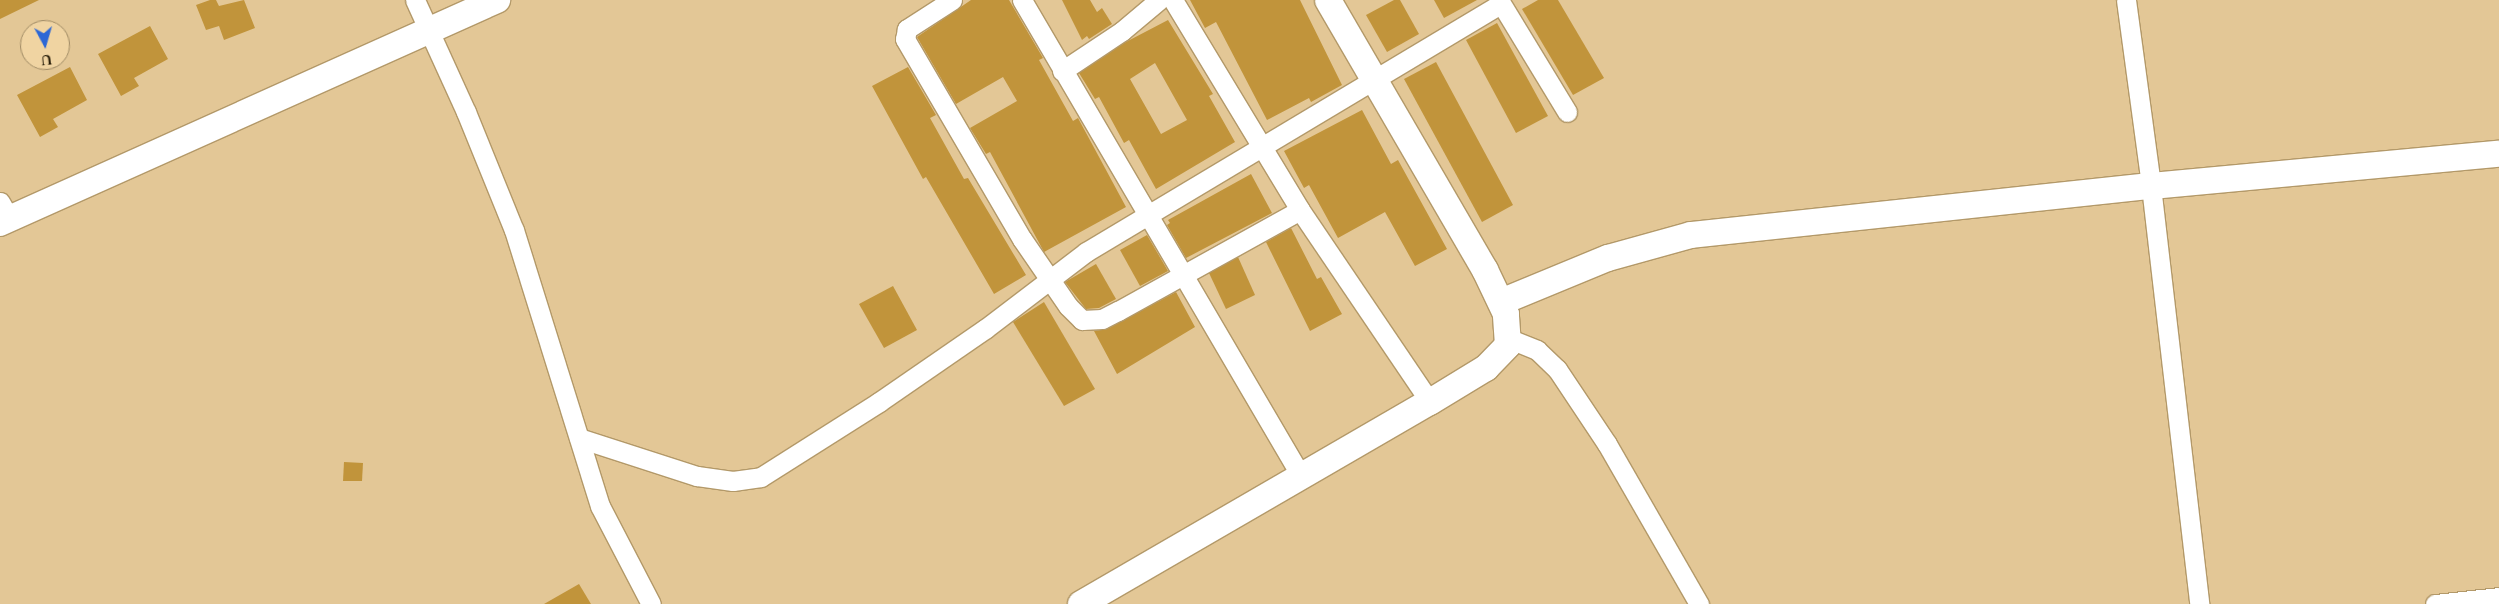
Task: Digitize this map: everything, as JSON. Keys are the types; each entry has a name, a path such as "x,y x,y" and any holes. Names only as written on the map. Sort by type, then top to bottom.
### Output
{"street":[{"path":"415,0 431,30 514,230 600,506 651,604"},
{"path":"3,214 431,30 466,5 497,0"},
{"path":"952,0 907,29 905,39 932,89 1049,279 1074,313 1088,322 1110,315 1300,210"},
{"path":"1022,0 1147,214 1185,274 1301,476"},
{"path":"1062,71 1122,32 1159,0"},
{"path":"1173,0 1260,148 1430,402"},
{"path":"1081,604 1430,402 1498,358 1510,339 1501,302 1328,0"},
{"path":"2126,0 2151,186 2199,604"},
{"path":"579,438 697,476 733,481 761,477 912,380 985,329 1049,279 1147,214 1375,80 1500,2 1567,112"},
{"path":"1501,302 1608,258 1691,235 2151,186 2499,154"},
{"path":"1510,339 1537,350 1557,369 1606,444 1699,604"},
{"path":"2435,604 2499,597"}],"building":[{"path":"0,0 39,0 0,19"},
{"path":"216,0 219,6 244,0 255,28 224,40 219,26 206,30 196,5"},
{"path":"971,0 1009,0 1043,58 1039,60 1073,121 1078,118 1126,207 1044,252 990,152 986,154 970,128 1017,101 1003,77 956,104 917,37"},
{"path":"1062,0 1090,0 1097,12 1102,8 1112,24 1089,39 1087,36 1082,40"},
{"path":"1190,0 1300,0 1342,85 1311,102 1309,98 1267,120 1216,22 1205,28"},
{"path":"1394,0 1400,0 1419,34 1387,52 1366,15"},
{"path":"1434,0 1477,0 1444,18"},
{"path":"1538,0 1558,0 1604,78 1573,95 1522,9"},
{"path":"1168,20 1213,94 1209,96 1235,142 1156,189 1129,140 1124,143 1099,97 1095,99 1079,73 1124,43","holes":["1155,63 1187,120 1161,134 1130,79"]},
{"path":"1497,23 1548,116 1516,133 1466,40"},
{"path":"150,26 168,59 134,78 139,86 121,96 98,54"},
{"path":"1436,62 1513,205 1482,222 1404,79"},
{"path":"70,67 87,100 53,119 58,127 40,137 17,95 64,70 70,70"},
{"path":"908,67 936,115 930,118 964,179 968,178 1026,275 994,294 926,177 923,179 872,86"},
{"path":"1362,110 1391,164 1398,160 1447,249 1415,266 1385,212 1338,238 1309,185 1304,188 1284,151"},
{"path":"1251,174 1272,213 1186,258 1167,225 1170,223 1168,220"},
{"path":"1291,228 1317,279 1321,277 1342,314 1310,331 1266,242"},
{"path":"1147,235 1168,271 1140,286 1120,250"},
{"path":"1238,257 1255,295 1226,309 1209,273"},
{"path":"1096,264 1116,299 1099,308 1086,309 1065,282"},
{"path":"893,286 917,330 884,348 859,304"},
{"path":"1176,292 1195,327 1117,374 1094,331 1107,329"},
{"path":"1044,302 1095,389 1064,406 1013,322"},
{"path":"344,462 363,463 362,481 343,481"},
{"path":"579,584 591,604 544,604"}]}
